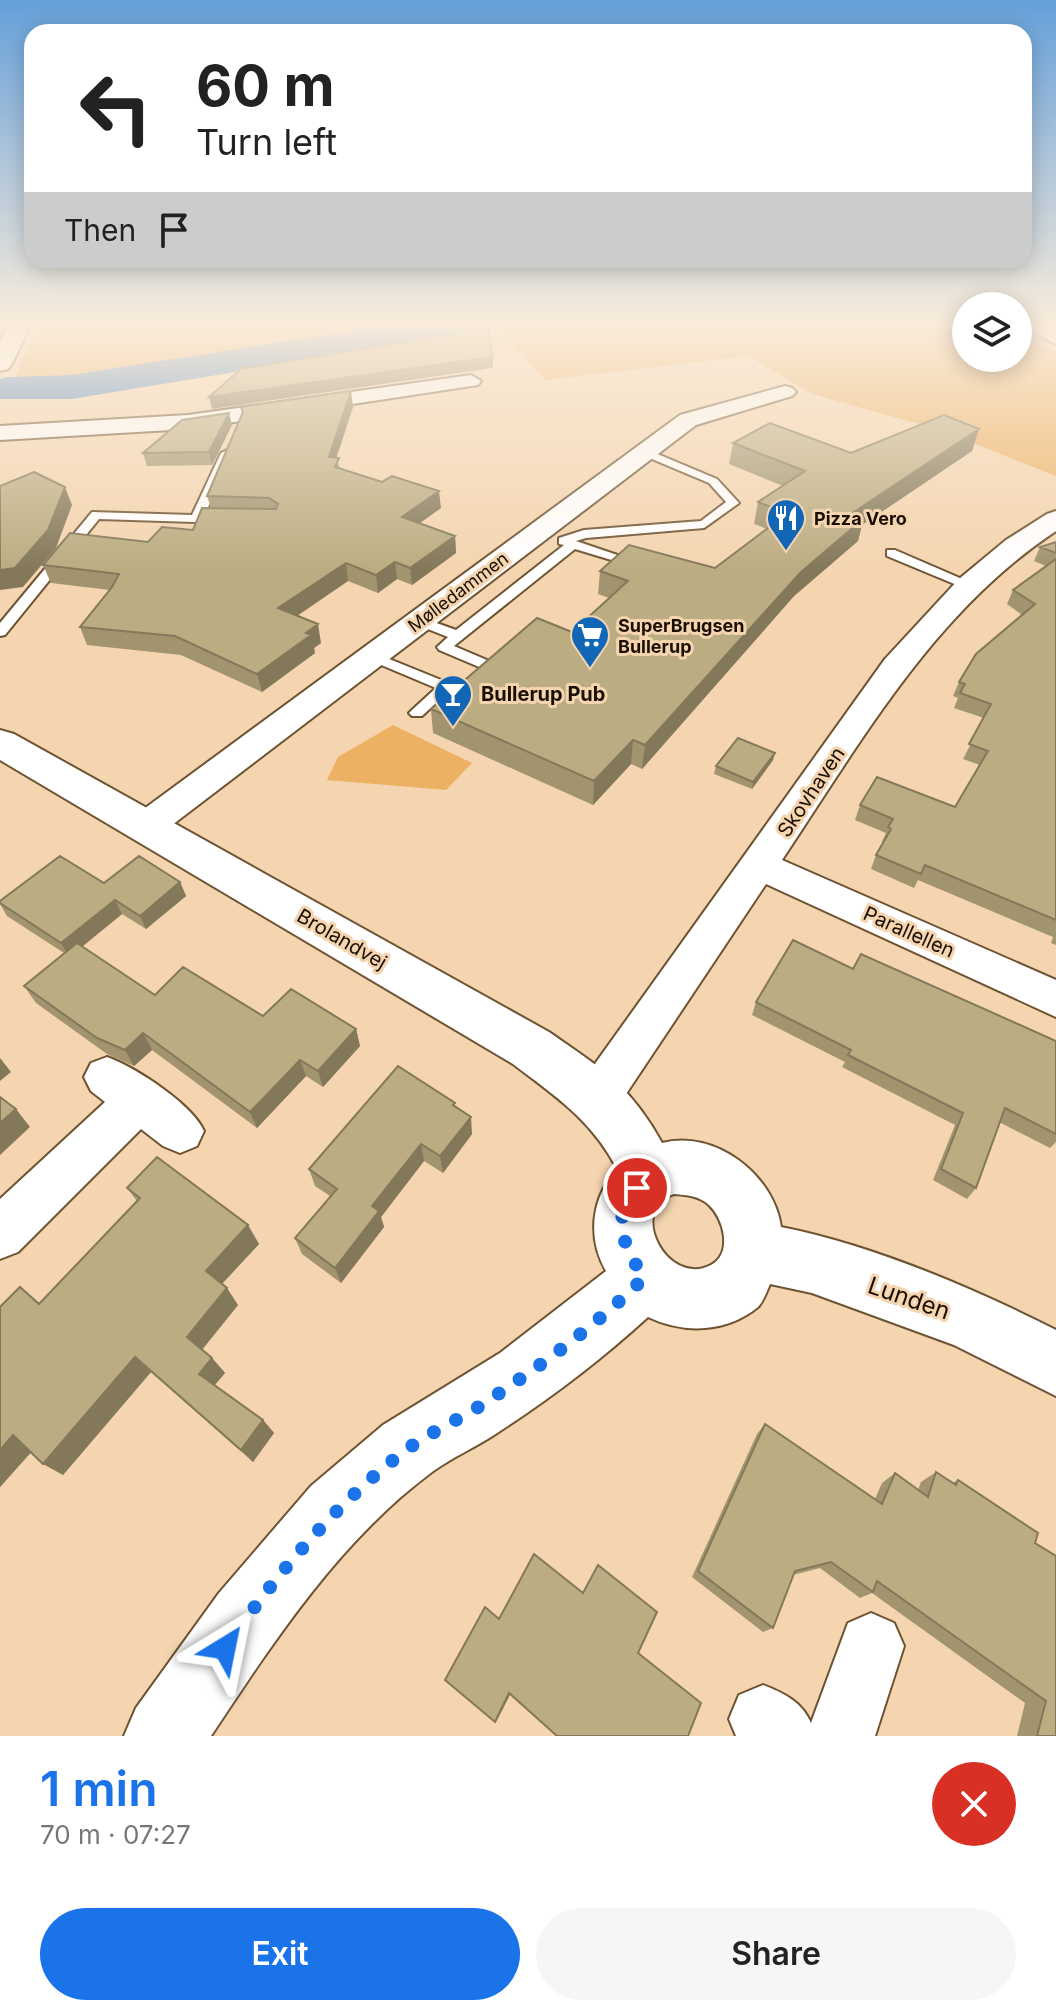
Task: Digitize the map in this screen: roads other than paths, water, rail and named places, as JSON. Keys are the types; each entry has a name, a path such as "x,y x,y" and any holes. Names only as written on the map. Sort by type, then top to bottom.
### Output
{"street":[{"path":"0,433 188,422 291,407"},
{"name":"Mølledammen","path":"146,826 420,621 558,539 644,452 688,420 733,407"},
{"path":"0,448 196,433 348,412"},
{"name":"Skovhaven","path":"598,1097 761,866 896,666 969,585 1015,546 1056,519"},
{"name":"Brolandvej","path":"0,743 531,1048 598,1097 626,1131 649,1174"},
{"name":"Parallellen","path":"761,866 1056,999"},
{"path":"0,1234 122,1089 180,1131"},
{"path":"674,1167 704,1171 730,1186 751,1217 755,1251 738,1284 708,1299 671,1296 644,1278 623,1243 625,1202 649,1174 674,1167"},
{"name":"Lunden","path":"755,1251 812,1263 969,1319 1056,1364"},
{"path":"164,1736 256,1604 328,1519 407,1450 481,1405 600,1321 644,1278"},
{"path":"841,1736 871,1646"}],"lane":[{"path":"196,519 233,440"},
{"path":"496,669 444,647 558,539 704,524 733,503 713,481 644,452"},
{"path":"0,632 96,515 242,521"},
{"path":"558,539 657,570"},
{"path":"891,553 969,585"},
{"path":"420,621 458,636"},
{"path":"372,656 446,687 417,713"}],"place":[{"name":"Pizza Vero","path":"786,552"},
{"name":"SuperBrugsen Bullerup","path":"590,669"},
{"name":"Bullerup Pub","path":"453,728"}]}
